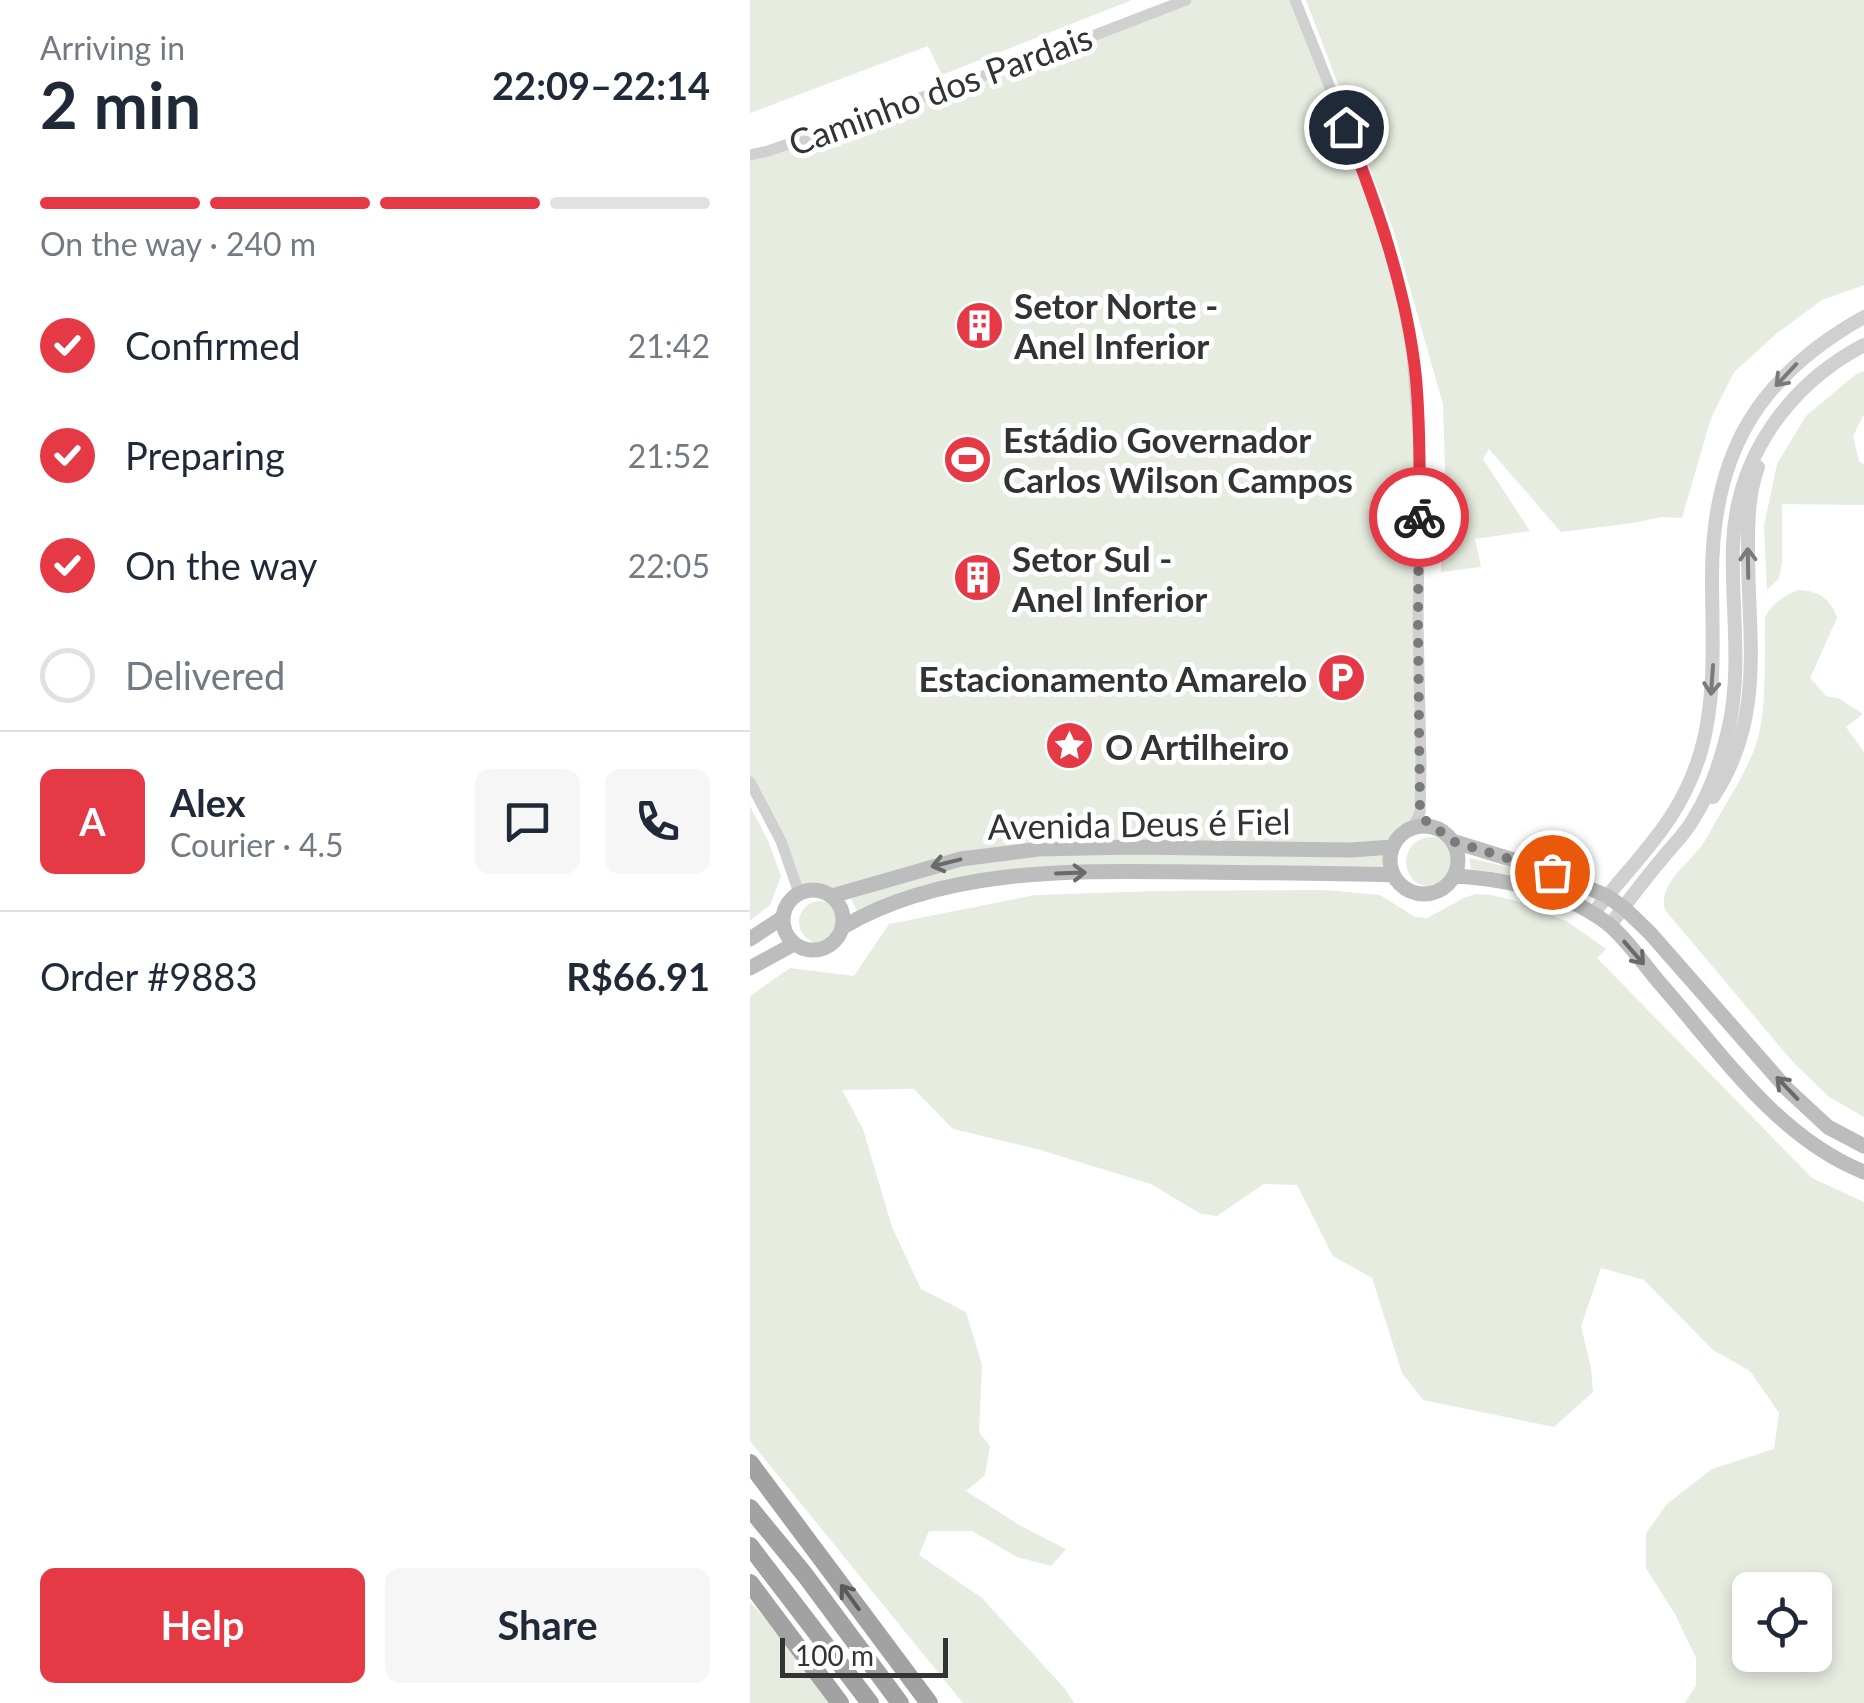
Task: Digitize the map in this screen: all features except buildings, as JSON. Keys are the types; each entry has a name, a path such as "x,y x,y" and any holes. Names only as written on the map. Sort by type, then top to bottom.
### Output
{"highway":[{"path":"750,1462 929,1703"},
{"path":"750,1508 900,1703"},
{"path":"750,1546 870,1703"},
{"path":"750,1583 840,1703"}],"main road":[{"path":"1420,823 1446,834 1452,841 1458,858 1455,876 1442,890 1424,894 1405,889 1392,875 1392,847 1420,823"},
{"path":"1452,841 1552,872 1624,908 1650,932 1787,1088 1828,1127 1864,1146"},
{"name":"Avenida Deus é Fiel","path":"832,896 961,859 1039,849 1392,847"},
{"name":"Avenida Deus é Fiel","path":"843,927 889,903 921,894 976,882 1045,874 1392,875"},
{"path":"1455,876 1489,878 1530,888 1570,902 1610,926 1781,1120 1822,1152 1864,1172"},
{"path":"818,890 832,896 842,910 843,927 832,944 812,950 794,944 787,936 782,918 790,899 799,892 818,890"},
{"path":"750,939 782,918"},
{"path":"750,968 794,944"}],"street":[{"name":"Caminho dos Pardais","path":"750,155 1028,60 1186,0"},
{"path":"1295,0 1370,190 1403,300 1412,354 1420,459 1420,823"},
{"path":"1592,914 1675,812 1701,750 1710,707 1713,658 1712,546 1723,477 1734,448 1779,381 1805,355 1864,317"},
{"path":"1610,926 1693,821 1714,774 1732,708 1733,540 1739,497 1750,463 1772,424 1800,393 1820,374 1864,346"},
{"path":"750,782 781,841 799,892"}],"shaded area":[{"path":"750,0 1132,0 942,75 928,46 750,113"},
{"path":"1186,0 1295,0 1385,233 1415,377 1420,813 1387,848 1039,849 856,889 799,893 750,782 750,159"},
{"path":"1306,0 1864,0 1864,285 1822,300 1734,372 1711,418 1682,518 1662,517 1561,532 1489,449 1483,459 1530,531 1475,539 1481,567 1441,572 1443,404 1393,229"},
{"path":"1864,371 1864,414 1853,436 1859,461 1864,464 1864,505 1782,504 1782,562 1779,578 1767,590 1764,526 1777,464 1806,416"},
{"path":"1799,590 1823,597 1837,618 1810,678 1826,696 1838,698 1863,714 1846,727 1864,752 1864,1117 1829,1097 1792,1061 1665,910 1666,890 1671,881 1706,839 1754,750 1763,703 1765,618 1779,601"},
{"path":"750,806 781,876 770,905 750,921"},
{"path":"1431,837 1449,844 1456,862 1449,880 1431,887 1413,880 1406,862 1413,844"},
{"path":"1131,853 1390,855 1390,872 985,877 859,915 851,899 981,863"},
{"path":"1469,858 1518,869 1578,890 1571,895 1515,875 1471,869"},
{"path":"1325,890 1380,895 1415,917 1427,918 1466,897 1491,895 1568,922 1606,949 1597,958 1812,1178 1864,1202 1864,1703 1685,1703 1696,1685 1696,1658 1675,1614 1646,1568 1646,1533 1667,1504 1712,1469 1774,1449 1779,1413 1750,1371 1713,1350 1644,1280 1601,1268 1581,1326 1593,1392 1554,1427 1423,1400 1402,1373 1372,1278 1333,1256 1297,1185 1264,1184 1217,1216 1201,1214 1151,1184 1037,1149 953,1129 914,1089 842,1090 863,1129 892,1227 921,1289 966,1312 982,1365 979,1432 990,1446 985,1475 966,1491 1066,1549 1051,1566 1017,1557 972,1531 929,1531 919,1555 982,1598 1074,1703 963,1703 750,1441 750,996 790,968 854,976 889,924 1035,895"},
{"path":"820,901 835,907 841,922 835,937 820,943 805,937 799,922 805,907"},
{"path":"750,1602 780,1635 834,1703 750,1703"}],"way so far":[{"path":"1419,517 1420,813 1429,826 1452,841 1552,872"}],"place":[{"name":"Setor Norte - Anel Inferior","path":"979,325"},
{"name":"Estádio Governador Carlos Wilson Campos","path":"968,459"},
{"name":"Setor Sul - Anel Inferior","path":"977,578"},
{"name":"Estacionamento Amarelo","path":"1342,678"},
{"name":"O Artilheiro","path":"1070,746"}],"route":[{"path":"1346,127 1385,233 1403,300 1416,378 1419,517"}]}
